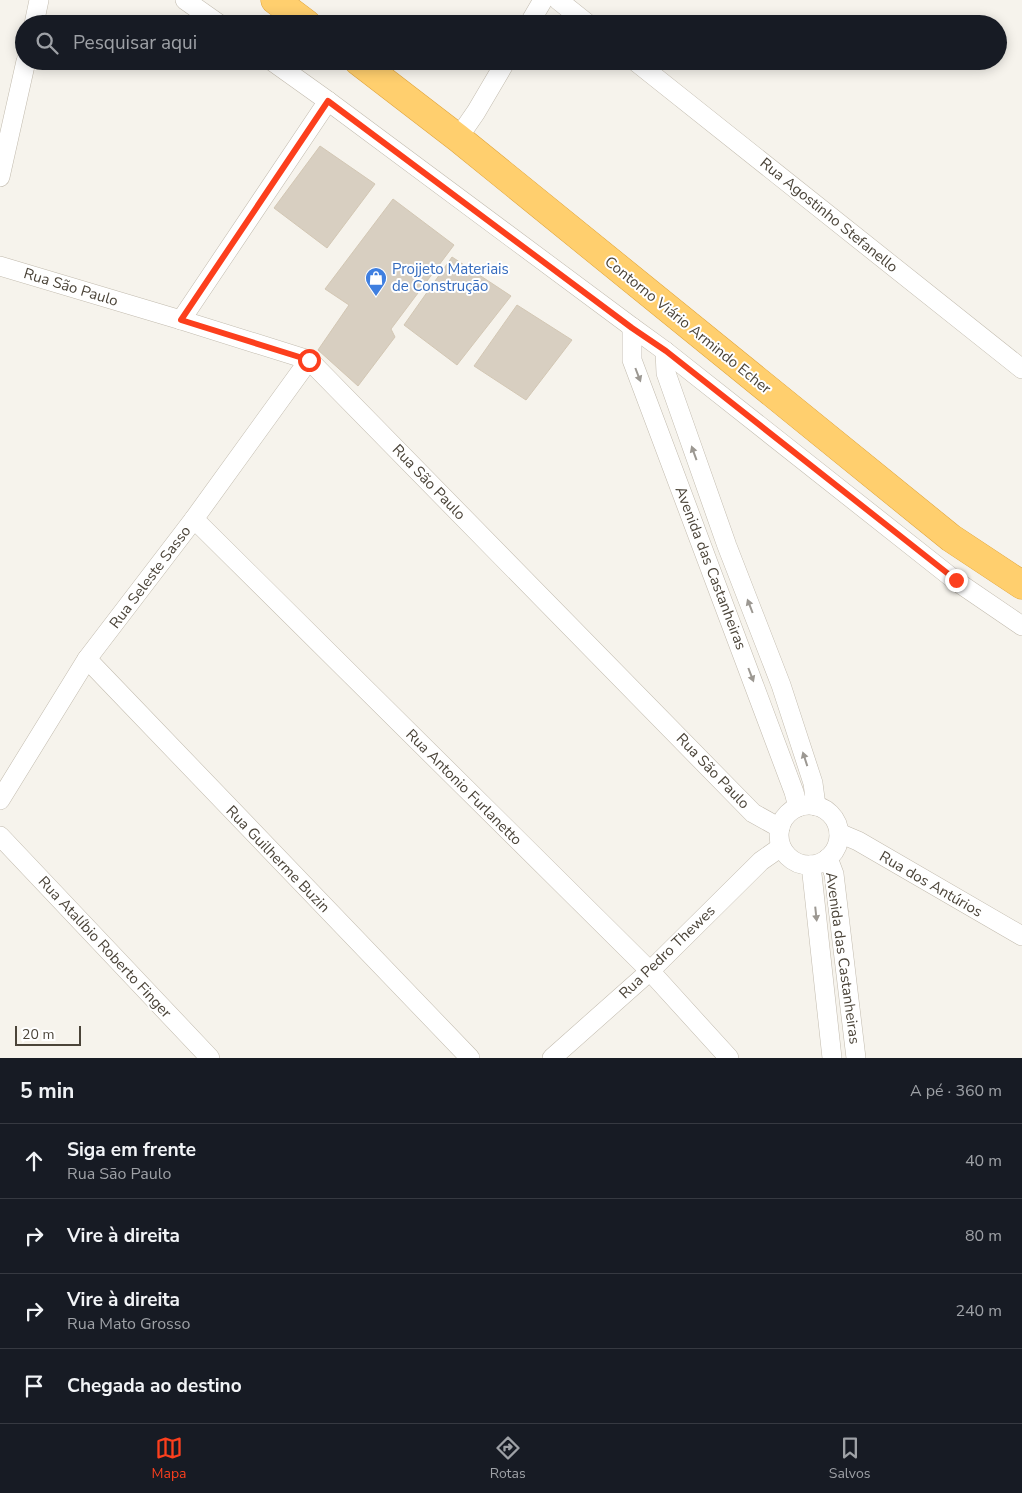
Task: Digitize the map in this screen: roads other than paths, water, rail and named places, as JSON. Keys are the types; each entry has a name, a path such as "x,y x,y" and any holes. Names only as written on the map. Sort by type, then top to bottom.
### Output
{"highway":[{"path":"275,0 295,15"},
{"name":"Contorno Viário Armindo Echer","path":"370,70 458,138 951,538 1022,585"}],"street":[{"path":"36,15 39,0"},
{"path":"185,0 206,15"},
{"path":"533,15 542,0"},
{"path":"558,0 577,15"},
{"path":"0,177 24,70"},
{"path":"285,70 632,328 666,351 956,580 1022,626"},
{"path":"458,138 501,70"},
{"name":"Rua Agostinho Stefanello","path":"646,70 1022,369"},
{"path":"181,320 328,101"},
{"name":"Rua São Paulo","path":"0,266 309,360 753,813 781,837"},
{"name":"Avenida das Castanheiras","path":"632,328 632,360 794,792 807,807"},
{"name":"Avenida das Castanheiras","path":"666,351 666,373 727,546 781,685 813,783 807,807"},
{"name":"Rua Seleste Sasso","path":"0,800 87,659 194,519 309,360"},
{"name":"Rua Antonio Furlanetto","path":"194,519 650,971 729,1058"},
{"name":"Rua Guilherme Buzin","path":"87,659 470,1058"},
{"path":"807,807 825,810 837,824 839,833 838,843 834,851 820,862 802,865 786,855 781,837 784,820 790,812 807,807"},
{"name":"Rua dos Antúrios","path":"839,833 858,841 1022,936"},
{"name":"Rua Atalíbio Roberto Finger","path":"0,836 210,1058"},
{"name":"Rua Pedro Thewes","path":"552,1058 650,971 761,861 781,837"},
{"name":"Avenida das Castanheiras","path":"820,862 832,1058"},
{"name":"Avenida das Castanheiras","path":"820,862 834,874 856,1058"}],"place":[{"name":"Projjeto Materiais de Construção","path":"376,297"}]}
